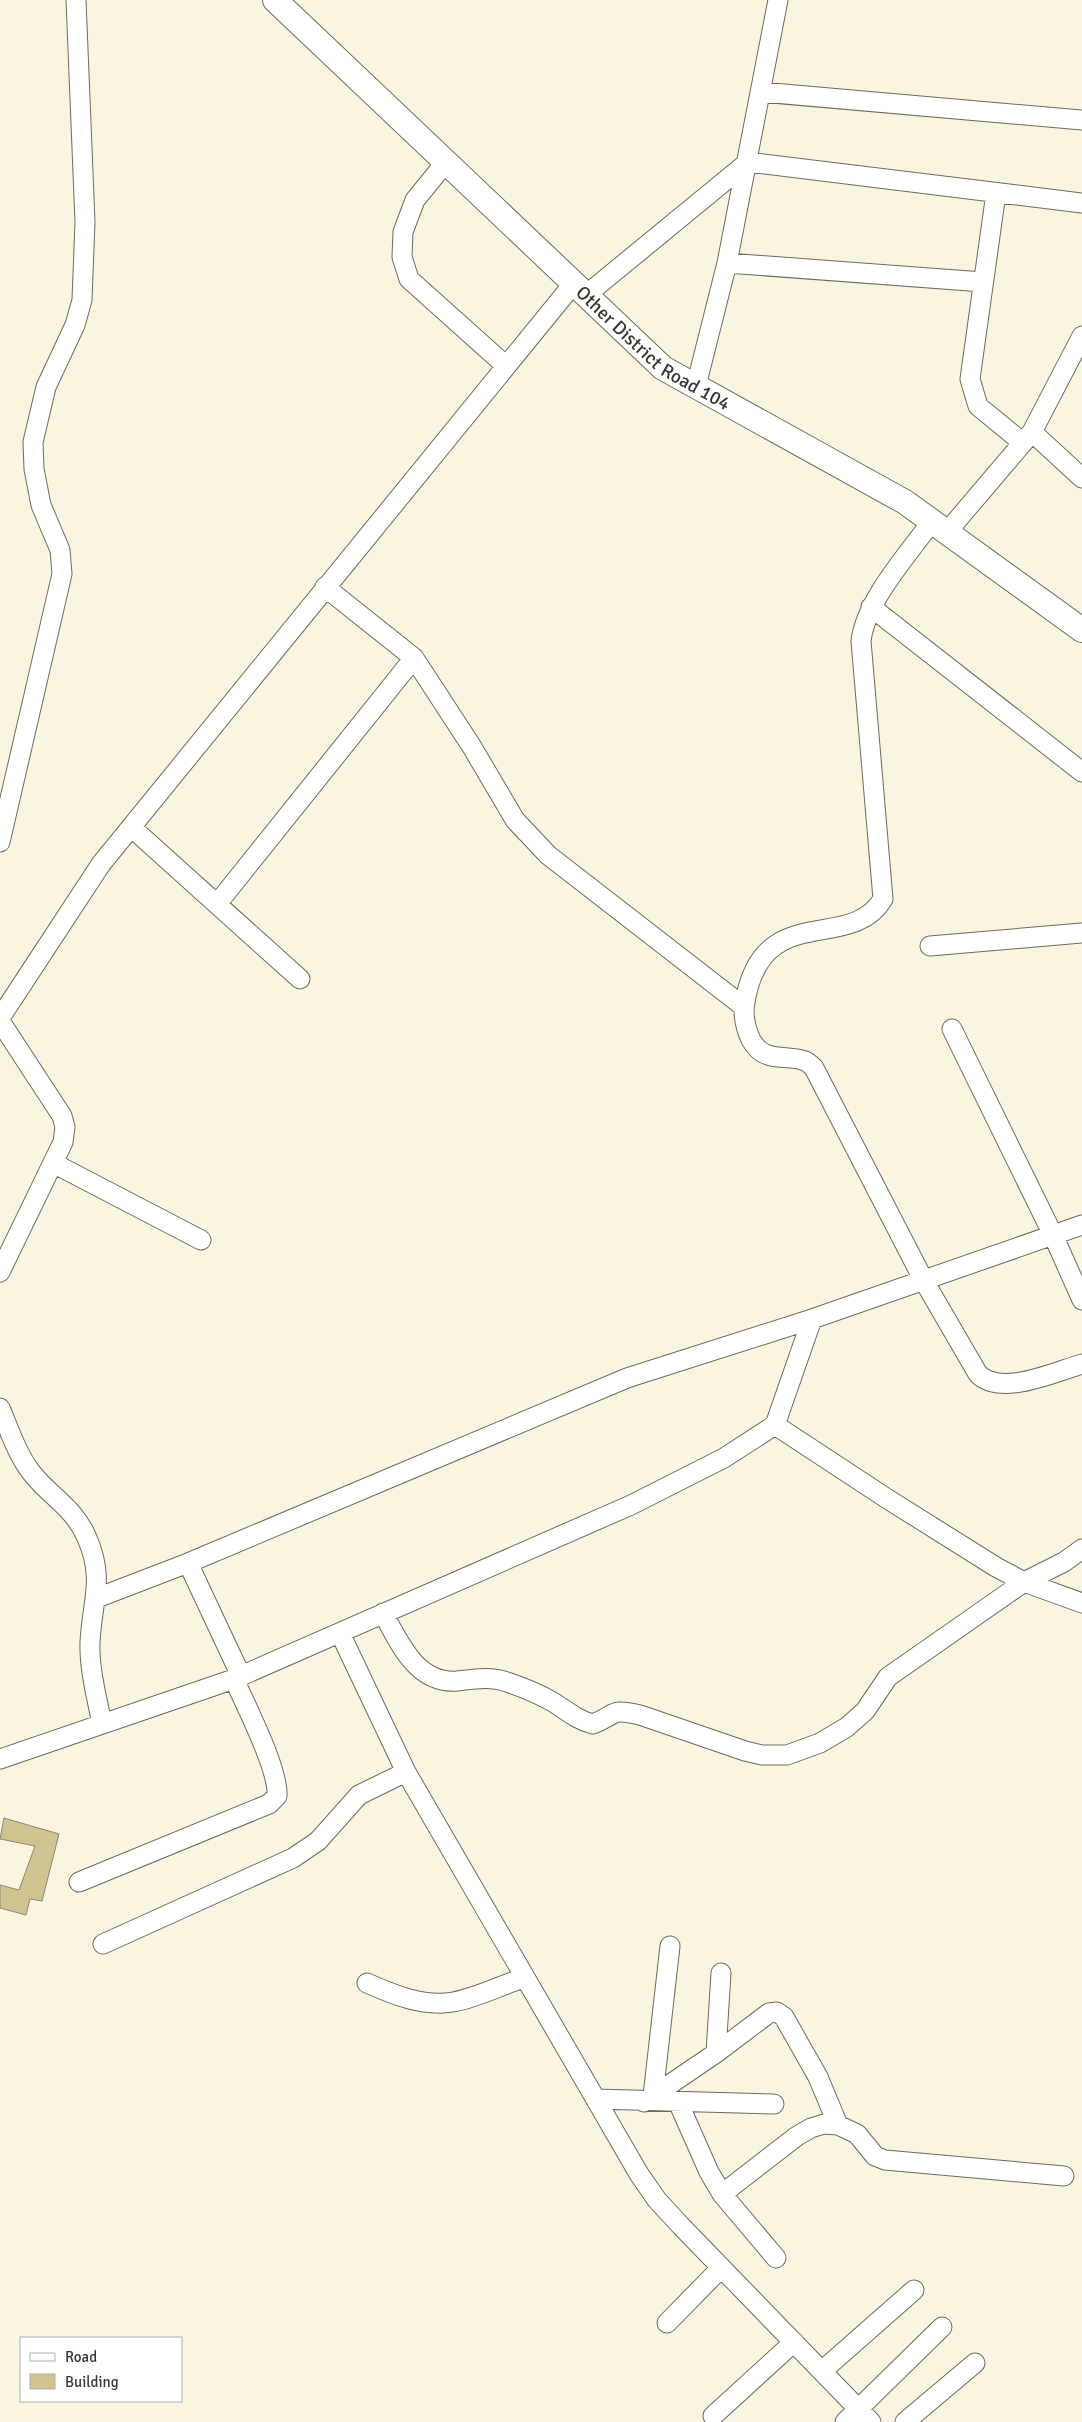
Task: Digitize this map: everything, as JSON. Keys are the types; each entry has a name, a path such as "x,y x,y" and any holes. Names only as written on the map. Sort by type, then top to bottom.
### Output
{"street":[{"path":"0,842 62,574 60,550 41,505 34,469 33,442 46,387 74,325 82,300 85,222 76,0"},
{"name":"Other District Road 104","path":"275,0 663,368 905,502 1082,630"},
{"path":"696,386 727,263 778,0"},
{"path":"761,92 1082,120"},
{"path":"446,162 415,200 403,232 402,257 409,279 506,366"},
{"path":"0,1272 63,1142 65,1128 62,1116 0,1020 101,864 325,586 506,366 580,289 748,162 1082,203"},
{"path":"996,193 970,378 978,406 1028,438 1082,478"},
{"path":"727,263 984,282"},
{"path":"1082,336 1047,407 1028,438 939,527 871,607 863,626 861,641 883,899 876,911 860,920 794,935 774,945 761,958 748,982 744,1007 749,1032 758,1050 770,1055 805,1061 814,1068 924,1281 978,1374 985,1381 995,1384 1012,1384 1082,1364"},
{"path":"325,586 414,658 467,739 515,820 548,855 744,1007"},
{"path":"871,607 1082,772"},
{"path":"217,904 414,658"},
{"path":"131,827 300,979"},
{"path":"930,946 1082,933"},
{"path":"952,1029 1053,1235 1082,1300"},
{"path":"53,1163 202,1240"},
{"path":"97,1598 188,1563 627,1378 812,1319 1082,1225"},
{"path":"0,1759 238,1678 631,1505 724,1458 775,1425 812,1319"},
{"path":"0,1408 20,1454 31,1472 76,1516 88,1538 96,1565 98,1582 90,1643 93,1676 102,1724"},
{"path":"775,1425 996,1567 1024,1582 1082,1603"},
{"path":"383,1613 404,1651 434,1679 448,1681 488,1678 506,1681 552,1702 578,1720 593,1724 613,1712 622,1711 640,1715 745,1751 762,1755 787,1755 820,1743 847,1727 865,1710 888,1677 1024,1582 1064,1562 1082,1549"},
{"path":"79,1882 269,1804 277,1796 278,1786 273,1769 238,1678 188,1563"},
{"path":"340,1633 406,1772 524,1978 639,2174 657,2200 822,2371 858,2418 942,2327"},
{"path":"103,1944 293,1858 318,1841 359,1795 406,1772"},
{"path":"648,2099 670,1946"},
{"path":"716,2053 722,1973"},
{"path":"367,1983 394,1995 430,2003 454,2002 524,1978"},
{"path":"648,2099 716,2053 769,2013 777,2012 784,2017 818,2077 838,2125"},
{"path":"596,2099 774,2104"},
{"path":"678,2102 709,2172 722,2194 776,2258"},
{"path":"722,2194 811,2128 824,2124 838,2125 857,2134 876,2156 886,2160 1064,2176"},
{"path":"667,2323 721,2268"},
{"path":"822,2371 914,2290"},
{"path":"713,2416 794,2342"},
{"path":"905,2422 975,2363"}],"building":[{"path":"4,1818 59,1834 42,1901 30,1899 26,1915 0,1908 0,1885 19,1890 35,1846 0,1839"}]}
